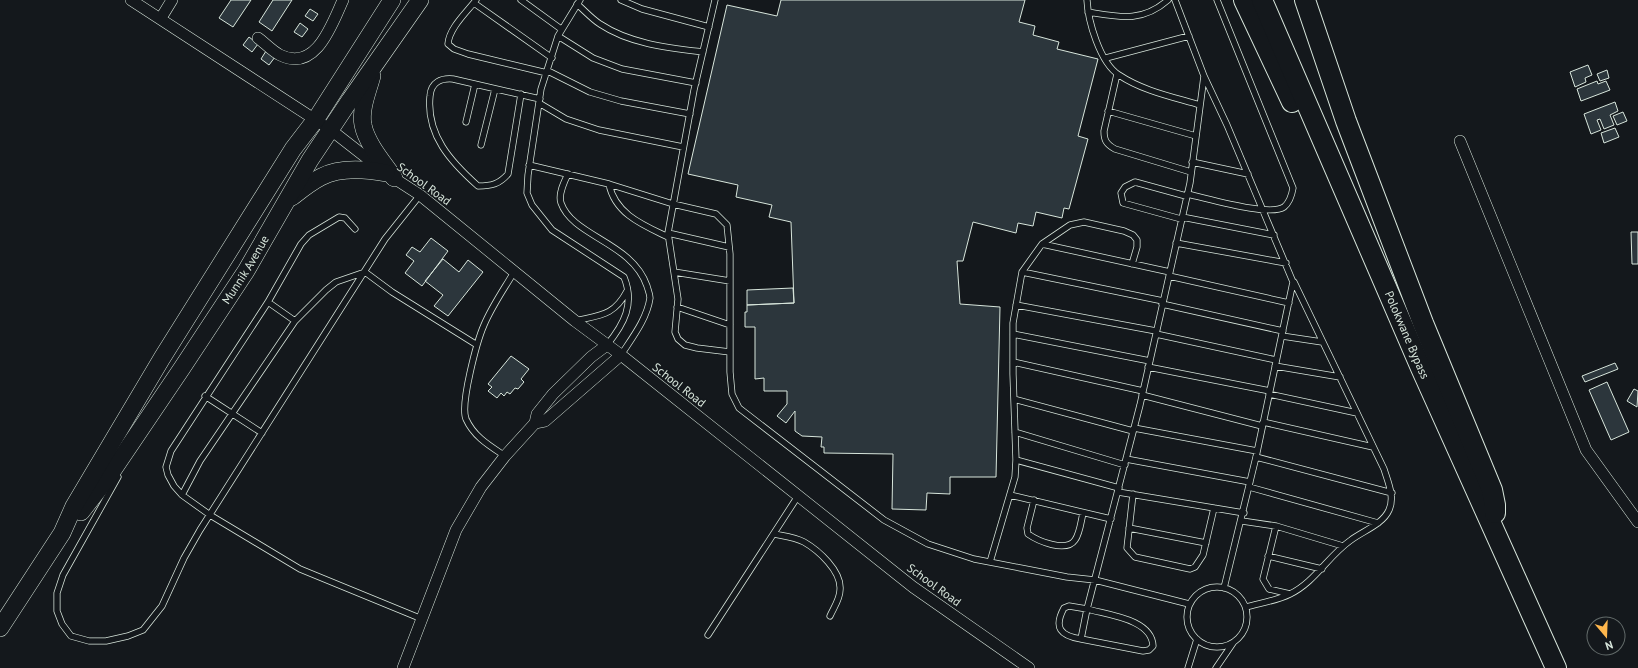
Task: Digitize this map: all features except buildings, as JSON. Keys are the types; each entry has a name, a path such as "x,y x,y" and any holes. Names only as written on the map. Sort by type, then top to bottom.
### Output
{"highway":[{"path":"1244,0 1375,276 1421,368"},
{"name":"Polokwane Bypass","path":"1262,0 1421,368 1494,527 1556,668"},
{"path":"1305,0 1346,121 1420,316 1492,490 1495,505 1494,527"}],"main road":[{"name":"Munnik Avenue","path":"62,533 74,506 162,358 293,149 316,119 392,0"},
{"name":"Munnik Avenue","path":"0,628 62,533 96,492 148,419 246,271 310,160 420,0"},
{"path":"376,63 364,104 363,124 374,148 390,175"},
{"path":"288,200 319,177 335,171 370,170 390,175"}],"street":[{"path":"161,18 172,0"},
{"path":"258,38 280,55 290,58 300,58 312,53 321,45 343,0"},
{"name":"School Road","path":"139,2 288,104 316,119 390,175 420,195 575,321 621,355 913,587 1029,668"},
{"path":"1460,140 1586,450 1638,522"},
{"path":"403,668 456,530 481,487 535,423 537,414 553,394 591,357 607,345"},
{"path":"535,423 544,421 621,355"}],"lane":[{"path":"521,0 561,29"},
{"path":"622,0 642,9 709,27"},
{"path":"715,0 683,147 668,235 677,293 675,332 678,339 685,345 730,352"},
{"path":"1087,0 1088,12 1095,38 1117,74 1137,86 1200,105"},
{"path":"1088,12 1127,18 1144,14 1161,7 1168,0"},
{"path":"1175,0 1204,76 1264,211 1293,282 1374,447 1384,469 1392,493 1390,510 1378,522 1343,546 1322,569 1290,594 1246,607"},
{"path":"1217,0 1293,188 1291,198 1285,206 1278,210 1264,211 1187,195 1135,182 1125,187 1121,193 1123,203 1182,218 1274,235"},
{"path":"607,345 622,326 627,310 629,288 624,277 552,230 532,205 528,193 529,165 539,101 558,36 579,1 601,25 624,36 646,43 703,52"},
{"path":"552,58 475,2 448,38 448,44 454,49 547,72 590,92 621,101 690,114"},
{"path":"558,36 593,58 622,69 696,83"},
{"path":"1106,58 1189,36"},
{"path":"1117,74 1104,131 1104,138 1108,145 1115,149 1191,172"},
{"path":"1081,639 1087,609 1143,393 1182,218 1191,172 1204,76"},
{"path":"521,94 508,174 501,182 490,186 478,186 447,155 436,137 428,109 430,91 439,80 453,79 521,94 539,101 566,119 599,130 683,147"},
{"path":"466,122 475,84"},
{"path":"481,145 495,89"},
{"path":"1108,111 1196,136"},
{"path":"1192,162 1248,174"},
{"path":"529,165 609,184 673,204 716,214 727,225 729,247 732,394 739,408 884,520 928,544 974,559 1067,577 1095,580 1189,604"},
{"path":"568,174 562,189 561,202 570,217 586,230 622,252 643,275 650,297 645,316 621,355"},
{"path":"609,184 611,194 618,206 630,218 668,235 729,247"},
{"path":"119,474 63,575 57,593 57,611 62,624 71,636 89,641 106,641 128,636 143,630 162,606 184,558 218,501 386,239 420,195"},
{"path":"355,229 345,218 334,218 309,235 301,244 268,302 205,396 171,451 166,467 168,476 182,495 210,515 300,569 422,619"},
{"path":"990,562 1010,495 1016,460 1013,334 1022,272 1042,244 1070,226 1084,222 1124,231 1133,235 1137,240 1137,247 1132,264"},
{"path":"1176,243 1286,263"},
{"path":"1042,244 1132,264 1289,303"},
{"path":"182,495 200,461 295,321 336,282 365,272"},
{"path":"365,272 392,292 477,345"},
{"path":"506,456 485,443 474,432 465,418 464,402 477,345 484,325 514,272"},
{"path":"674,272 730,281"},
{"path":"1022,272 1163,302 1322,342"},
{"path":"1224,588 1244,513 1293,282"},
{"path":"575,321 612,311 621,302 629,288"},
{"path":"268,302 295,321"},
{"path":"1016,305 1156,333 1276,360"},
{"path":"677,307 730,325"},
{"path":"1013,334 1149,364 1357,413"},
{"path":"1013,362 1143,393 1262,424 1374,447"},
{"path":"1275,366 1340,377"},
{"path":"205,396 232,415 262,433"},
{"path":"1014,399 1134,429 1257,454 1392,493"},
{"path":"123,467 148,419"},
{"path":"1015,432 1125,462 1250,484 1378,522"},
{"path":"1016,460 1133,494 1244,513"},
{"path":"1133,494 1127,548 1130,553 1135,556 1190,569 1195,567 1203,556 1214,508"},
{"path":"1010,495 1111,519"},
{"path":"708,635 798,496"},
{"path":"1034,500 1026,528 1028,534 1059,546 1068,546 1075,541 1083,512"},
{"path":"1242,521 1276,526 1343,546"},
{"path":"1276,526 1263,575 1265,583 1269,589 1290,594"},
{"path":"1129,528 1206,543"},
{"path":"774,534 792,537 804,542 822,555 837,575 841,588 839,598 830,616"},
{"path":"1268,556 1322,569"},
{"path":"1214,587 1224,588 1237,595 1246,607 1246,627 1241,636 1224,646 1214,647 1205,644 1196,639 1187,622 1189,604 1196,595 1205,590 1214,587"},
{"path":"1070,606 1087,609 1139,624 1152,637 1153,646 1149,650 1143,650 1068,637 1061,631 1058,624 1060,615 1064,608 1070,606"},
{"path":"1188,668 1196,639"},
{"path":"1216,668 1233,642"}]}
